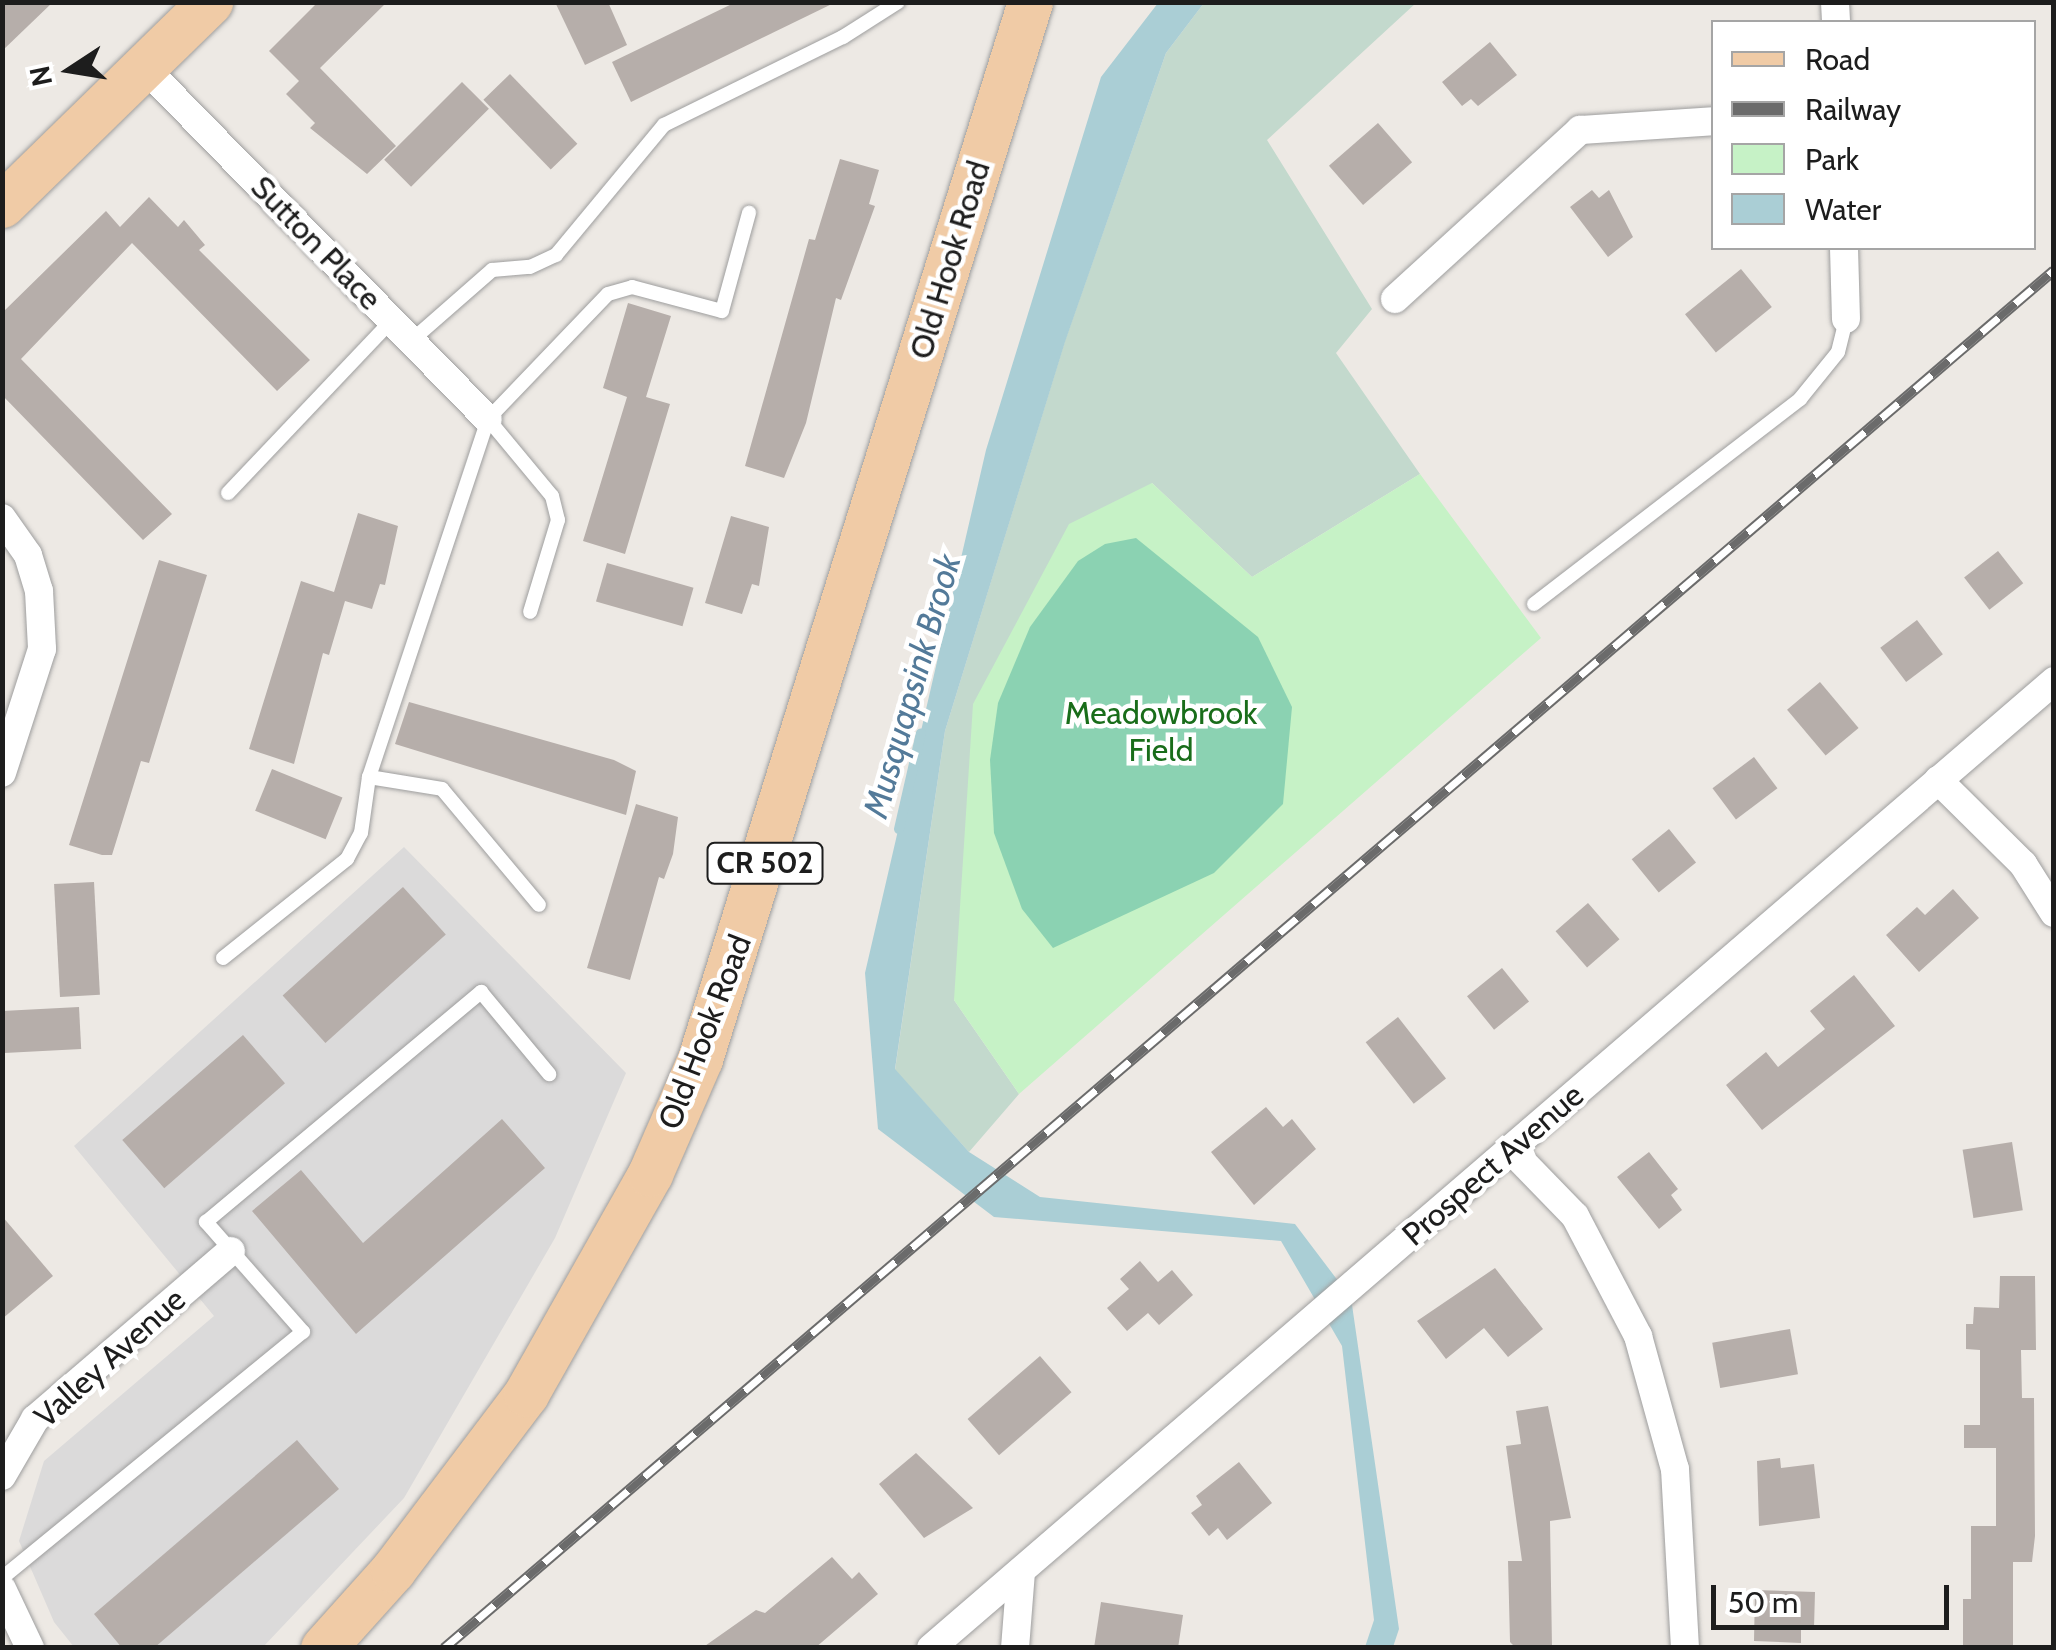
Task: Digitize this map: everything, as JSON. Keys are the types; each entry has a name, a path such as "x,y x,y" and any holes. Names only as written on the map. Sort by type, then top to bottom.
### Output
{"main road":[{"path":"2,205 210,2"},
{"name":"Old Hook Road","path":"327,1644 394,1570 526,1394 642,1190 700,1058 1030,2"}],"street":[{"name":"Sutton Place","path":"144,67 488,419"},
{"path":"1396,299 1580,130 1711,122"},
{"path":"1844,250 1846,318"},
{"path":"2,518 34,573 42,649 2,773"},
{"name":"Prospect Avenue","path":"930,1648 2054,681"},
{"path":"1938,780 2023,864 2054,913"},
{"path":"1510,1149 1575,1216 1638,1336 1675,1469 1685,1648"},
{"name":"Valley Avenue","path":"2,1476 34,1419 231,1251"},
{"path":"1014,1648 1021,1571"},
{"path":"2,1589 30,1648"}],"lane":[{"path":"228,492 401,331 492,270 530,267 556,255 664,125 898,2"},
{"path":"223,958 348,859 361,833 369,777 488,419 608,294 632,287 722,312 750,213"},
{"path":"1534,604 1800,399 1838,352 1846,318"},
{"path":"488,419 552,496 558,520 530,612"},
{"path":"369,777 442,789 539,906"},
{"path":"2,1578 303,1332 206,1222 481,992 549,1074"}],"shaded area":[{"path":"404,847 626,1073 555,1238 404,1498 263,1647 74,1647 54,1622 19,1541 44,1461 214,1316 74,1146"}],"green space":[{"path":"1204,3 1416,3 1267,140 1372,309 1336,353 1420,474 1252,577 1152,483 954,1000 1019,1094 969,1152 895,1070 945,731 1065,341 1166,53"},
{"name":"Meadowbrook Field","path":"1420,474 1541,638 1019,1094 954,1000 973,704 1069,524 1152,483 1252,577"},
{"path":"1136,538 1258,637 1292,707 1283,804 1214,873 1053,948 1022,909 994,833 990,760 998,703 1030,627 1078,561 1105,544"}],"water":[{"path":"1158,3 1204,3 1166,53 1065,342 945,731 895,1069 969,1152 1040,1197 1295,1224 1351,1298 1399,1629 1393,1647 1365,1647 1374,1620 1342,1346 1281,1241 994,1217 878,1129 865,973 986,450 1101,77"}],"building":[{"path":"2,2 53,2 2,51"},
{"path":"318,2 387,2 320,68 396,146 367,174 310,128 315,123 286,94 299,81 269,51"},
{"path":"555,2 608,2 627,45 585,65"},
{"path":"736,2 836,2 631,102 612,62"},
{"path":"1490,42 1517,75 1478,106 1471,99 1462,106 1442,82"},
{"path":"510,74 577,144 551,169 483,100"},
{"path":"462,82 489,109 411,187 384,160"},
{"path":"1378,123 1412,162 1363,205 1329,166"},
{"path":"840,159 879,170 869,204 875,206 841,300 836,298 806,423 784,478 745,466 809,239 815,240"},
{"path":"1592,190 1599,198 1609,190 1633,237 1608,257 1570,207"},
{"path":"149,197 178,227 184,220 205,245 199,250 310,360 277,391 132,243 21,359 172,514 143,540 2,395 2,313 106,211 120,227"},
{"path":"1741,269 1772,307 1716,352 1685,314"},
{"path":"628,303 671,316 646,397 670,404 625,554 583,541 627,397 603,388"},
{"path":"358,513 398,526 385,585 380,584 372,609 345,601 329,655 323,653 294,764 249,749 301,581 334,592"},
{"path":"731,516 769,527 759,586 752,584 742,614 705,603"},
{"path":"1998,551 2023,583 1989,610 1964,577"},
{"path":"159,560 207,575 149,763 141,761 112,855 102,855 69,845"},
{"path":"607,563 694,588 682,626 596,601"},
{"path":"1917,620 1943,654 1906,682 1880,648"},
{"path":"1820,682 1859,728 1826,756 1787,710"},
{"path":"409,702 614,760 636,771 626,815 395,744"},
{"path":"1754,757 1777,788 1736,819 1712,788"},
{"path":"272,769 342,797 326,839 255,811"},
{"path":"636,804 678,817 673,854 664,879 659,877 630,980 587,968"},
{"path":"1669,829 1696,862 1659,893 1632,859"},
{"path":"94,882 100,995 60,997 54,884"},
{"path":"403,887 446,935 325,1043 283,995"},
{"path":"1953,889 1979,918 1919,972 1886,935 1917,907 1925,915"},
{"path":"1588,903 1619,939 1587,967 1556,931"},
{"path":"1502,968 1529,1001 1494,1030 1467,996"},
{"path":"1854,975 1895,1026 1762,1130 1726,1085 1766,1052 1778,1067 1825,1029 1810,1011"},
{"path":"79,1007 81,1049 4,1053 2,1011"},
{"path":"1398,1017 1446,1078 1414,1104 1366,1042"},
{"path":"243,1035 285,1083 164,1188 122,1140"},
{"path":"1266,1107 1283,1127 1292,1119 1316,1149 1254,1205 1211,1152"},
{"path":"502,1119 545,1168 356,1334 252,1211 301,1170 363,1243"},
{"path":"2012,1142 2023,1210 1973,1218 1963,1150"},
{"path":"1649,1152 1678,1189 1671,1195 1682,1210 1659,1229 1617,1177"},
{"path":"2,1216 53,1276 2,1319"},
{"path":"1140,1261 1158,1282 1172,1270 1193,1295 1159,1325 1148,1313 1127,1331 1107,1308 1129,1289 1120,1279"},
{"path":"1495,1268 1543,1329 1508,1357 1484,1328 1446,1359 1417,1321"},
{"path":"2000,1276 2035,1276 2036,1350 2021,1350 2022,1398 2034,1398 2035,1536 2032,1562 2013,1562 2013,1648 1963,1648 1963,1599 1971,1599 1971,1526 1996,1526 1996,1448 1964,1448 1964,1425 1980,1425 1980,1350 1966,1349 1966,1324 1973,1324 1974,1307 1999,1308"},
{"path":"1790,1329 1798,1374 1720,1388 1712,1343"},
{"path":"1040,1356 1071,1392 999,1455 968,1419"},
{"path":"1548,1406 1571,1518 1550,1521 1552,1648 1516,1648 1510,1642 1508,1561 1522,1561 1506,1446 1521,1444 1516,1411"},
{"path":"297,1440 339,1489 154,1648 122,1648 94,1614"},
{"path":"916,1453 973,1508 924,1538 879,1484"},
{"path":"1780,1458 1781,1468 1814,1464 1820,1518 1759,1526 1757,1461"},
{"path":"1239,1462 1272,1503 1227,1540 1218,1528 1209,1536 1191,1513 1202,1505 1196,1496"},
{"path":"832,1557 852,1579 859,1572 878,1594 815,1648 702,1648 756,1610 765,1613"},
{"path":"1755,1590 1815,1592 1814,1628 1801,1628 1801,1643 1754,1641"},
{"path":"1101,1602 1183,1615 1178,1648 1094,1648"}],"waterway":[{"name":"Musquapsink Brook","path":"899,829 921,733"}],"railway":[{"path":"444,1648 2054,270"}]}
